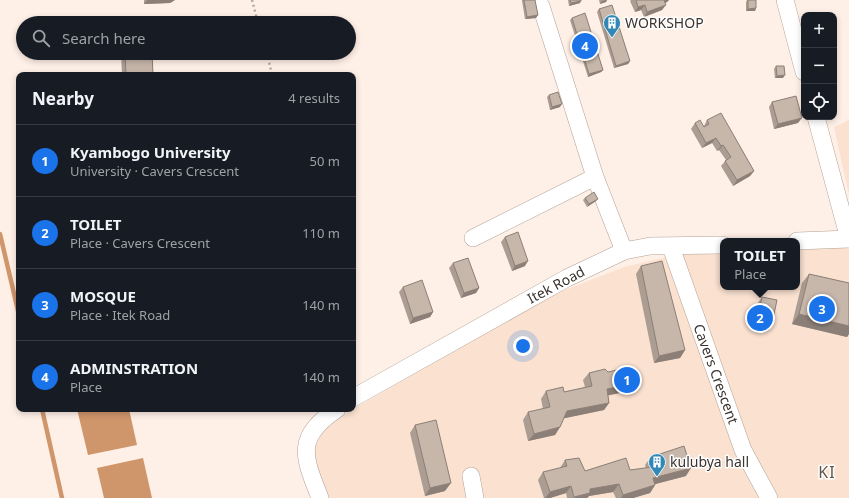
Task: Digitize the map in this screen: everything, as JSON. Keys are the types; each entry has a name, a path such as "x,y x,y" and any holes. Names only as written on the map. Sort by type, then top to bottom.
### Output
{"street":[{"path":"785,0 801,61"},
{"path":"541,6 595,177 624,251"},
{"path":"800,241 849,239 817,120"},
{"path":"473,238 595,177"},
{"name":"Itek Road","path":"356,396 403,372 567,278 624,251 650,246 671,247 720,245"},
{"name":"Cavers Crescent","path":"671,247 743,450 769,498"},
{"path":"320,498 307,465 305,449 307,440 323,418 332,412"},
{"path":"471,476 475,498"}],"path":[{"path":"252,0 256,16"},
{"path":"269,60 271,72"}],"shaded area":[{"path":"849,120 849,195 834,127"},
{"path":"849,246 849,498 327,498 315,468 314,449 322,433 333,421 349,412 356,412 356,408 547,297 624,267 684,253 720,251 720,290 800,290 800,248"},
{"path":"78,412 130,412 137,445 88,455"},
{"path":"143,458 152,498 104,498 97,468"}],"building":[{"path":"524,0 535,0 538,15 527,17"},
{"path":"570,0 581,0 581,1 571,3"},
{"path":"636,0 664,0 666,5 647,12 645,5 638,7"},
{"path":"748,0 756,0 756,8 748,9"},
{"name":"WORKSHOP","path":"612,5 630,61 616,66 599,9"},
{"path":"585,13 603,70 589,74 572,18"},
{"path":"125,60 152,60 153,72 126,72"},
{"path":"776,66 784,66 785,75 777,76"},
{"path":"558,92 562,104 552,107 549,95"},
{"path":"796,96 801,118 778,124 772,102"},
{"path":"721,113 754,171 737,180 725,161 731,157 723,145 721,146 716,138 706,143 695,123 700,120 704,127 709,124 707,120"},
{"path":"594,192 598,199 589,204 585,198"},
{"path":"518,232 528,261 515,266 505,237"},
{"path":"468,258 479,288 464,293 453,263"},
{"path":"662,261 685,350 659,356 641,266"},
{"path":"809,274 849,283 849,326 799,314"},
{"path":"422,280 433,312 413,318 403,287"},
{"path":"762,297 777,300 773,319 758,316"},
{"path":"630,367 634,384 607,389 609,403 567,411 560,427 534,434 528,412 550,407 546,391 563,387 564,392 592,386 589,373 605,369 608,372"},
{"path":"436,420 451,483 430,488 415,425"},
{"name":"kulubya hall","path":"684,446 691,468 653,478 655,485 623,495 619,484 590,489 590,493 574,497 571,486 550,492 543,472 567,466 565,460 579,458 585,471 626,458 630,470 652,467 651,457"}],"waterway":[{"path":"0,234 16,302"},
{"path":"43,412 62,498"}],"place":[{"name":"WORKSHOP","path":"612,38"},
{"name":"ADMINSTRATION","path":"585,46"},
{"name":"MOSQUE","path":"822,309"},
{"name":"TOILET","path":"760,318"},
{"name":"Kyambogo University","path":"627,380"},
{"name":"kulubya hall","path":"657,477"}],"district":[{"name":"KI","path":"827,472"}]}
